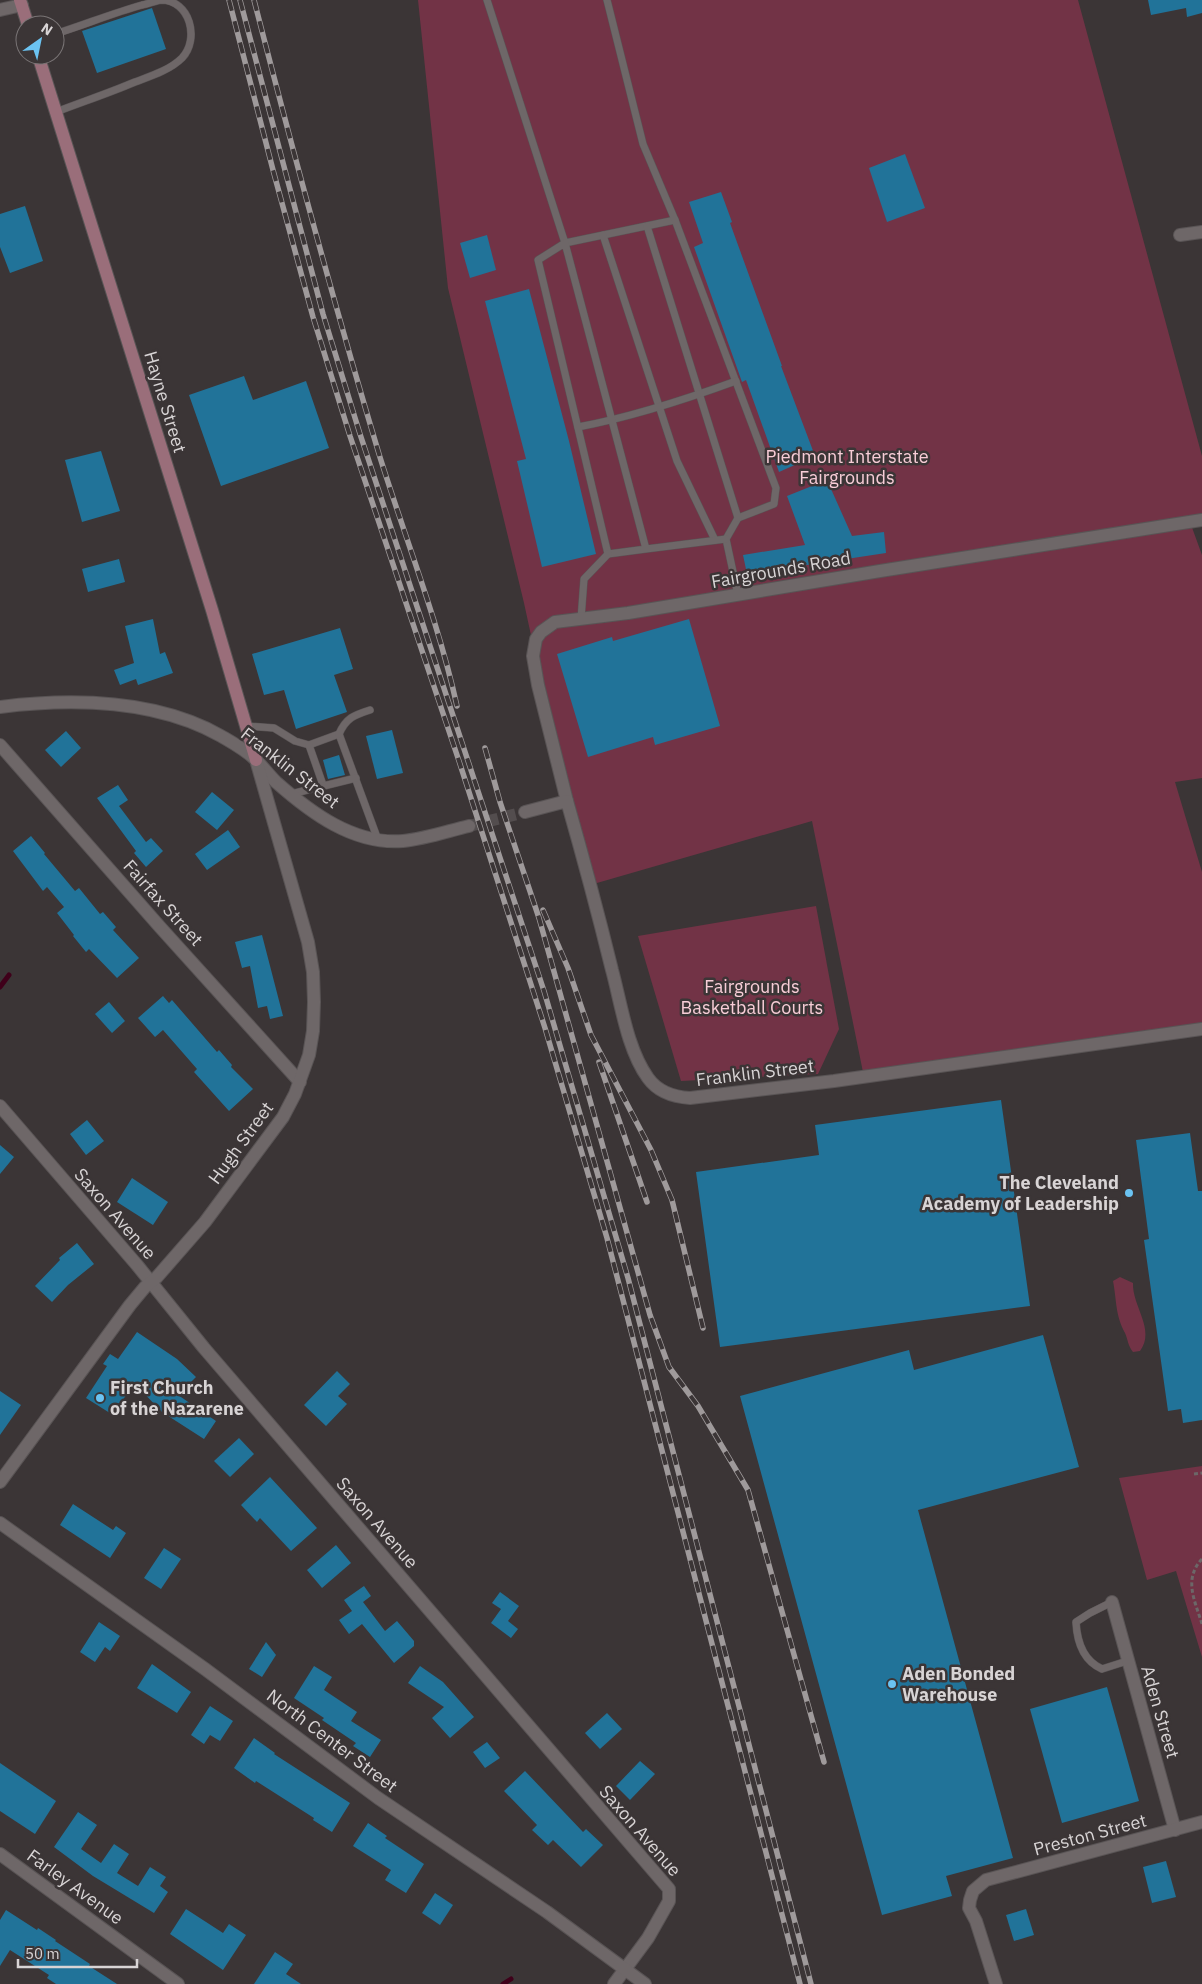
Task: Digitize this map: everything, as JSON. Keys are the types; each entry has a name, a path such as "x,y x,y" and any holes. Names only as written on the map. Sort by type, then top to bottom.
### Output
{"street":[{"path":"0,10 21,2 25,15"},
{"name":"Hayne Street","path":"41,65 209,601 256,760"},
{"path":"1180,235 1202,232"},
{"name":"Fairgrounds Road","path":"567,801 538,685 533,656 536,639 548,626 556,622 628,613 1202,520"},
{"name":"Franklin Street","path":"0,707 48,703 130,706 158,711 190,722 220,736 256,760 275,781 314,812 336,826 349,832 378,840 403,841 469,826"},
{"name":"Fairfax Street","path":"0,745 300,1082"},
{"name":"Hugh Street","path":"0,1482 130,1305 206,1222 283,1117 300,1082 309,1055 313,1031 314,1002 308,942 256,760"},
{"path":"525,812 567,801"},
{"name":"Franklin Street","path":"567,801 630,1038 648,1078 666,1094 678,1098 700,1097 834,1081 1202,1029"},
{"name":"Saxon Avenue","path":"2,1113 151,1282 204,1348 669,1889 670,1901 648,1938 614,1984"},
{"name":"North Center Street","path":"0,1523 204,1669 378,1798 547,1912 644,1984"},
{"name":"Aden Street","path":"1112,1602 1175,1830"},
{"name":"Preston Street","path":"996,1984 976,1921 969,1908 973,1892 986,1880 1202,1822"},
{"name":"Farley Avenue","path":"0,1854 178,1984"}],"lane":[{"path":"56,112 162,71 182,57 189,46 191,29 188,18 181,8 173,2 162,0 128,9 65,31"},
{"path":"487,0 565,243 646,550"},
{"path":"607,0 642,144 675,220 776,488 774,504 738,518 726,539 738,595"},
{"path":"608,554 538,260 565,243 675,220"},
{"path":"647,226 738,518"},
{"path":"603,235 677,461 716,540"},
{"path":"578,427 611,421 660,407 700,395 736,381"},
{"path":"581,619 584,579 608,554 726,539"},
{"path":"246,726 274,728 295,741 309,745 338,734 344,723 358,714 370,710"},
{"path":"338,734 378,840"},
{"path":"309,745 323,785"},
{"path":"291,794 356,778"},
{"path":"1112,1602 1076,1622 1077,1636 1083,1650 1093,1665 1102,1669 1127,1661"}],"path":[{"path":"1194,1474 1202,1473"},
{"path":"1202,1559 1196,1565 1190,1586 1202,1624"}],"green space":[{"name":"Piedmont Interstate Fairgrounds","path":"418,0 1078,0 1202,456 1202,520 1190,522 1202,555 1202,778 1175,782 1202,872 1202,1029 864,1077 812,821 590,885 567,801 524,603 448,288"},
{"name":"Fairgrounds Basketball Courts","path":"816,906 839,1029 818,1074 681,1081 638,936"},
{"path":"1120,1277 1133,1283 1136,1300 1145,1326 1146,1335 1140,1351 1133,1352 1131,1350 1119,1320 1113,1281"},
{"path":"1202,1466 1202,1657 1176,1571 1147,1580 1119,1478"}],"building":[{"path":"1148,0 1202,0 1202,13 1187,17 1186,8 1151,15"},
{"path":"152,8 166,49 97,73 82,31"},
{"path":"905,154 925,208 887,222 869,168"},
{"path":"721,192 732,222 730,223 815,456 779,472 746,380 742,382 694,247 703,243 689,202"},
{"path":"25,206 43,261 10,273 0,247 0,214"},
{"path":"487,235 496,270 470,278 460,243"},
{"path":"529,289 569,441 596,554 542,567 517,461 526,459 485,301"},
{"path":"244,376 253,400 306,381 329,448 221,486 189,395"},
{"path":"101,451 120,511 82,522 65,460"},
{"path":"827,480 852,536 884,532 886,553 747,574 743,555 805,545 787,496"},
{"path":"119,559 125,582 88,592 82,569"},
{"path":"153,619 160,654 165,652 173,673 138,685 136,679 120,685 114,670 134,663 125,626"},
{"path":"689,619 720,726 655,745 653,737 588,757 557,654 612,637 613,641"},
{"path":"340,628 353,669 334,675 347,712 296,729 284,690 264,695 252,654"},
{"path":"392,730 403,773 377,779 366,736"},
{"path":"66,731 81,748 61,767 45,750"},
{"path":"339,755 345,775 328,779 323,760"},
{"path":"118,785 128,800 119,806 146,842 151,838 163,851 146,867 134,853 136,851 97,798"},
{"path":"212,792 234,810 217,830 195,812"},
{"path":"228,830 240,847 207,870 195,854"},
{"path":"31,836 75,891 79,888 100,914 103,912 116,927 113,930 139,958 117,978 89,949 86,952 57,913 64,907 47,887 43,891 13,851"},
{"path":"262,935 283,1016 270,1019 267,1006 258,1008 250,966 242,968 235,942"},
{"path":"163,996 169,1003 172,1000 217,1052 219,1050 232,1065 231,1067 253,1089 229,1111 194,1072 197,1069 163,1030 155,1037 138,1018"},
{"path":"109,1002 125,1021 112,1033 95,1014"},
{"path":"1001,1100 1030,1306 720,1347 696,1172 819,1155 815,1125"},
{"path":"87,1120 104,1141 86,1155 70,1134"},
{"path":"1190,1133 1198,1191 1202,1191 1202,1420 1183,1423 1181,1409 1168,1411 1144,1240 1149,1239 1136,1140"},
{"path":"0,1145 14,1157 0,1174"},
{"path":"132,1178 168,1202 153,1225 117,1202"},
{"path":"77,1243 94,1264 68,1285 52,1302 35,1286 60,1260 59,1258"},
{"path":"137,1332 177,1359 196,1377 178,1395 216,1421 204,1439 162,1412 134,1383 113,1415 86,1398 107,1366 103,1364 110,1354 118,1359"},
{"name":"Aden Bonded Warehouse","path":"1043,1335 1079,1467 918,1510 1013,1858 946,1876 952,1896 882,1915 740,1396 909,1350 914,1370"},
{"path":"337,1371 350,1384 338,1396 347,1404 326,1426 304,1405"},
{"path":"0,1391 21,1405 0,1435"},
{"path":"239,1438 254,1454 230,1477 214,1461"},
{"path":"270,1477 317,1528 291,1551 260,1518 257,1522 241,1505"},
{"path":"73,1504 113,1530 116,1526 126,1533 110,1558 60,1525"},
{"path":"336,1545 351,1563 322,1588 307,1570"},
{"path":"164,1548 181,1559 161,1589 144,1578"},
{"path":"364,1586 371,1596 363,1602 385,1631 397,1621 414,1641 414,1646 394,1663 362,1624 349,1634 339,1620 352,1611 344,1600"},
{"path":"500,1592 519,1606 508,1621 518,1629 511,1638 491,1623 501,1609 492,1603"},
{"path":"99,1622 120,1636 110,1651 105,1647 95,1662 80,1652"},
{"path":"266,1642 276,1655 262,1677 249,1669"},
{"path":"152,1664 191,1692 177,1713 137,1688"},
{"path":"314,1666 332,1677 324,1690 357,1712 351,1721 381,1740 370,1757 353,1746 356,1743 322,1720 324,1718 294,1698"},
{"path":"420,1666 443,1682 474,1717 450,1738 432,1718 444,1707 408,1683"},
{"path":"1107,1687 1139,1801 1062,1823 1030,1709"},
{"path":"210,1706 233,1721 220,1741 210,1735 204,1744 191,1735"},
{"path":"607,1713 622,1729 600,1749 585,1733"},
{"path":"254,1738 274,1754 350,1803 332,1832 313,1820 314,1818 256,1781 255,1783 234,1768"},
{"path":"487,1742 500,1758 485,1768 473,1752"},
{"path":"640,1761 655,1774 630,1800 616,1786"},
{"path":"0,1763 56,1801 35,1834 0,1811"},
{"path":"525,1771 583,1832 586,1829 603,1845 581,1867 553,1840 548,1845 532,1830 537,1825 504,1791"},
{"path":"78,1812 97,1825 81,1849 101,1863 114,1844 129,1854 117,1873 138,1886 150,1867 166,1877 160,1886 168,1892 154,1913 93,1876 54,1847"},
{"path":"368,1823 387,1836 385,1838 424,1864 406,1893 385,1880 391,1870 353,1846"},
{"path":"1166,1861 1176,1897 1152,1903 1143,1867"},
{"path":"435,1893 453,1905 440,1925 422,1913"},
{"path":"186,1909 223,1933 229,1924 246,1935 223,1970 170,1934"},
{"path":"1026,1909 1034,1935 1014,1941 1006,1915"},
{"path":"6,1910 56,1940 90,1964 89,1966 117,1984 56,1984 47,1978 49,1975 10,1950 0,1966 0,1920"},
{"path":"275,1952 293,1964 286,1974 301,1984 254,1984"}],"waterway":[{"path":"0,987 9,975"},
{"path":"503,1984 511,1979"}],"tunnel":[{"path":"469,826 525,812"}],"railway":[{"path":"229,0 313,317 350,436 459,761 545,1028 607,1238 800,1984"},
{"path":"240,0 323,314 360,434 544,991 628,1278 811,1984"},
{"path":"254,0 346,341 379,454 421,579 457,706"},
{"path":"485,748 500,802 539,918 650,1315 669,1367 698,1406 748,1490 824,1762"},
{"path":"543,910 568,968 591,1035 651,1150 672,1200 703,1328"},
{"path":"599,1062 647,1202"}],"place":[{"name":"The Cleveland Academy of Leadership","path":"1129,1193"},
{"name":"First Church of the Nazarene","path":"100,1398"},
{"name":"Aden Bonded Warehouse","path":"892,1684"}]}
